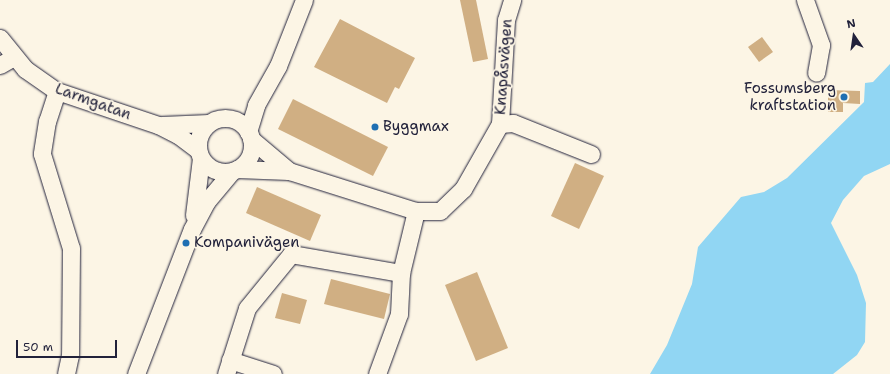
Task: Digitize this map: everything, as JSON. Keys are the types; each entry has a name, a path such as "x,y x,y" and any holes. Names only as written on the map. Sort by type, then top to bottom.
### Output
{"street":[{"name":"Knapåsvägen","path":"416,211 440,211 463,189 500,124 506,20 512,0"},
{"path":"805,0 821,45 816,72"},
{"path":"136,374 192,229 207,201 235,170 248,159 250,136 264,90 278,66 304,2"},
{"name":"Larmgatan","path":"0,38 7,61 57,91 158,125 199,154"},
{"path":"192,229 200,135 216,121 264,90"},
{"path":"57,91 47,121 42,154 71,248 70,355 66,374"},
{"path":"216,121 238,122 250,136 289,171"},
{"name":"Larmgatan","path":"158,125 216,121"},
{"path":"500,124 513,123 591,154"},
{"path":"199,154 217,171 289,171 416,211 401,273 399,314 377,374"},
{"path":"273,374 228,367 248,308 291,254 401,273"}],"water":[{"path":"890,64 890,164 864,176 843,200 831,223 857,275 866,303 865,342 857,355 833,374 650,374 667,345 692,284 698,247 741,197 764,192 787,178 864,102 865,83 873,82"}],"building":[{"path":"460,0 476,0 488,59 473,62"},
{"path":"340,19 415,58 399,89 395,87 387,103 314,67"},
{"path":"762,37 773,52 759,62 748,47"},
{"name":"Fossumsberg kraftstation","path":"828,90 860,91 860,104 843,103 843,112 828,112"},
{"path":"293,99 388,147 373,176 278,129"},
{"path":"575,163 604,176 579,229 551,216"},
{"path":"257,187 321,215 310,241 246,213"},
{"path":"477,272 508,348 476,361 445,285"},
{"path":"331,279 390,294 384,319 324,304"},
{"path":"282,293 307,300 300,324 275,318"}],"place":[{"name":"Fossumsberg kraftstation","path":"844,97"},
{"name":"Byggmax","path":"375,127"},
{"name":"Kompanivägen","path":"186,243"}]}
